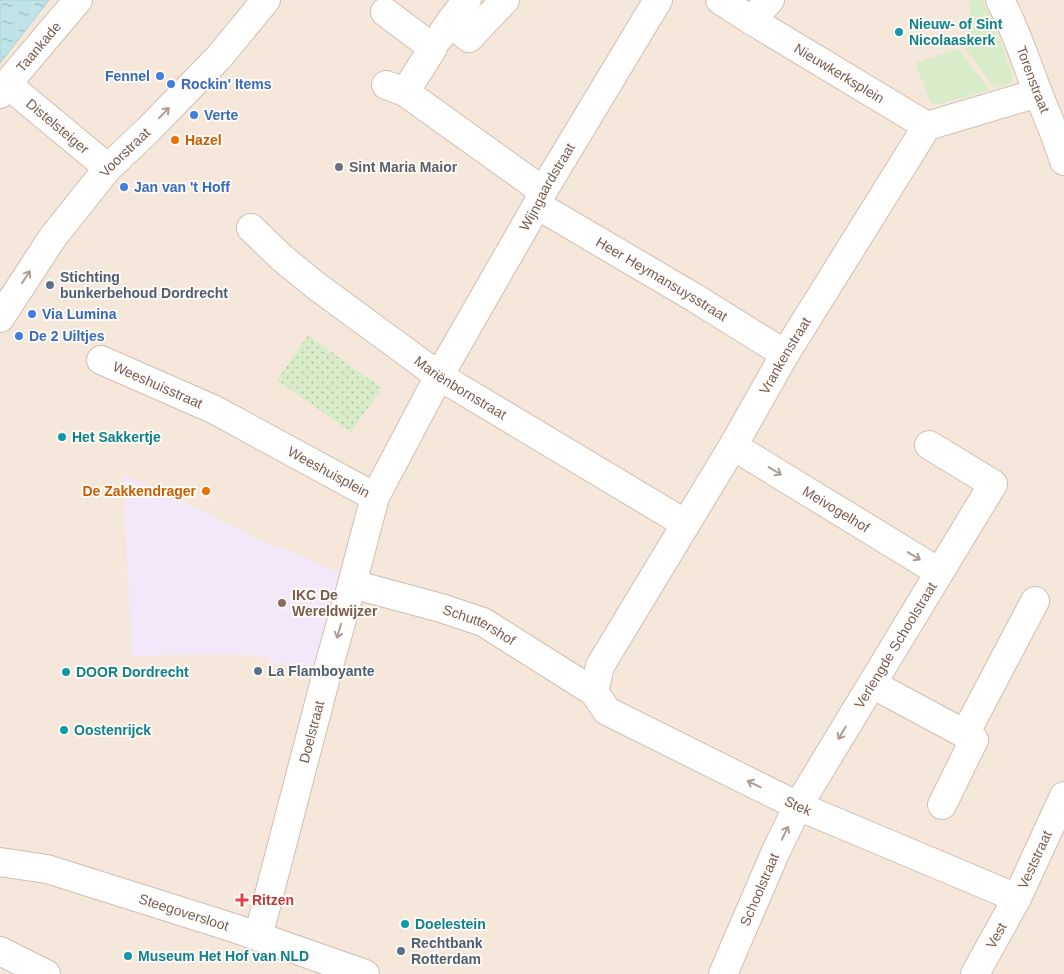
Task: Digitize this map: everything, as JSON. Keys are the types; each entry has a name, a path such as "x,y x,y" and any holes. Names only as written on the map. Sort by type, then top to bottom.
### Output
{"street":[{"name":"Taankade","path":"3,89 78,0"},
{"name":"Voorstraat","path":"0,318 53,237 108,168 219,57 266,0"},
{"path":"385,12 433,48 467,0"},
{"path":"450,22 470,38 505,0"},
{"name":"Wijngaardstraat","path":"440,376 540,198 658,0"},
{"name":"Nieuwkerksplein","path":"720,0 927,126"},
{"path":"752,20 770,0"},
{"name":"Torenstraat","path":"1000,0 1010,19 1063,152"},
{"name":"Heer Heymansuysstraat","path":"433,48 396,88 540,198 785,354"},
{"name":"Distelsteiger","path":"3,89 108,168"},
{"path":"927,126 1038,93"},
{"name":"Vrankenstraat","path":"594,692 600,666 734,446 785,354 927,126"},
{"name":"Mariënbornstraat","path":"251,228 282,258 315,285 440,376 503,406 630,482 686,524"},
{"name":"Weeshuisstraat","path":"102,360 215,410"},
{"name":"Weeshuisplein","path":"215,410 375,497 440,376"},
{"name":"Verlengde Schoolstraat","path":"798,806 993,484 929,444"},
{"name":"Meivogelhof","path":"734,446 940,572"},
{"name":"Doelstraat","path":"258,937 375,497"},
{"name":"Schuttershof","path":"352,584 441,608 484,622 594,692"},
{"path":"965,734 1035,601"},
{"path":"872,684 974,740 942,805"},
{"name":"Stek","path":"594,692 607,712 798,806 1017,898"},
{"name":"Veststraat","path":"1017,898 1064,796"},
{"name":"Schoolstraat","path":"723,974 798,806"},
{"name":"Steegoversloot","path":"0,862 47,869 234,928 365,974"},
{"name":"Vest","path":"975,974 1017,898"},
{"path":"0,950 46,974"}],"shaded area":[{"path":"0,0 1064,0 1064,974 0,974"},
{"path":"123,475 186,503 276,548 277,545 339,573 317,669 270,663 270,657 229,654 132,656"}],"green space":[{"path":"969,0 982,0 995,26 1013,76 1006,85 994,88 962,44 969,23"},
{"path":"958,49 990,90 934,104 930,101 915,63"},
{"path":"308,335 382,388 351,432 277,380"}],"water":[{"path":"0,0 49,0 0,63"}],"place":[{"name":"Nieuw- of Sint Nicolaaskerk","path":"899,32"},
{"name":"Fennel","path":"160,76"},
{"name":"Rockin' Items","path":"171,84"},
{"name":"Verte","path":"194,115"},
{"name":"Hazel","path":"175,140"},
{"name":"Sint Maria Maior","path":"339,167"},
{"name":"Jan van 't Hoff","path":"124,187"},
{"name":"Stichting bunkerbehoud Dordrecht","path":"50,285"},
{"name":"Via Lumina","path":"32,314"},
{"name":"De 2 Uiltjes","path":"19,336"},
{"name":"Het Sakkertje","path":"62,437"},
{"name":"De Zakkendrager","path":"206,491"},
{"name":"IKC De Wereldwijzer","path":"282,603"},
{"name":"La Flamboyante","path":"258,671"},
{"name":"DOOR Dordrecht","path":"66,672"},
{"name":"Oostenrijck","path":"64,730"},
{"name":"Ritzen","path":"242,900"},
{"name":"Doelestein","path":"405,924"},
{"name":"Rechtbank Rotterdam","path":"401,951"},
{"name":"Museum Het Hof van NLD","path":"128,956"}]}
